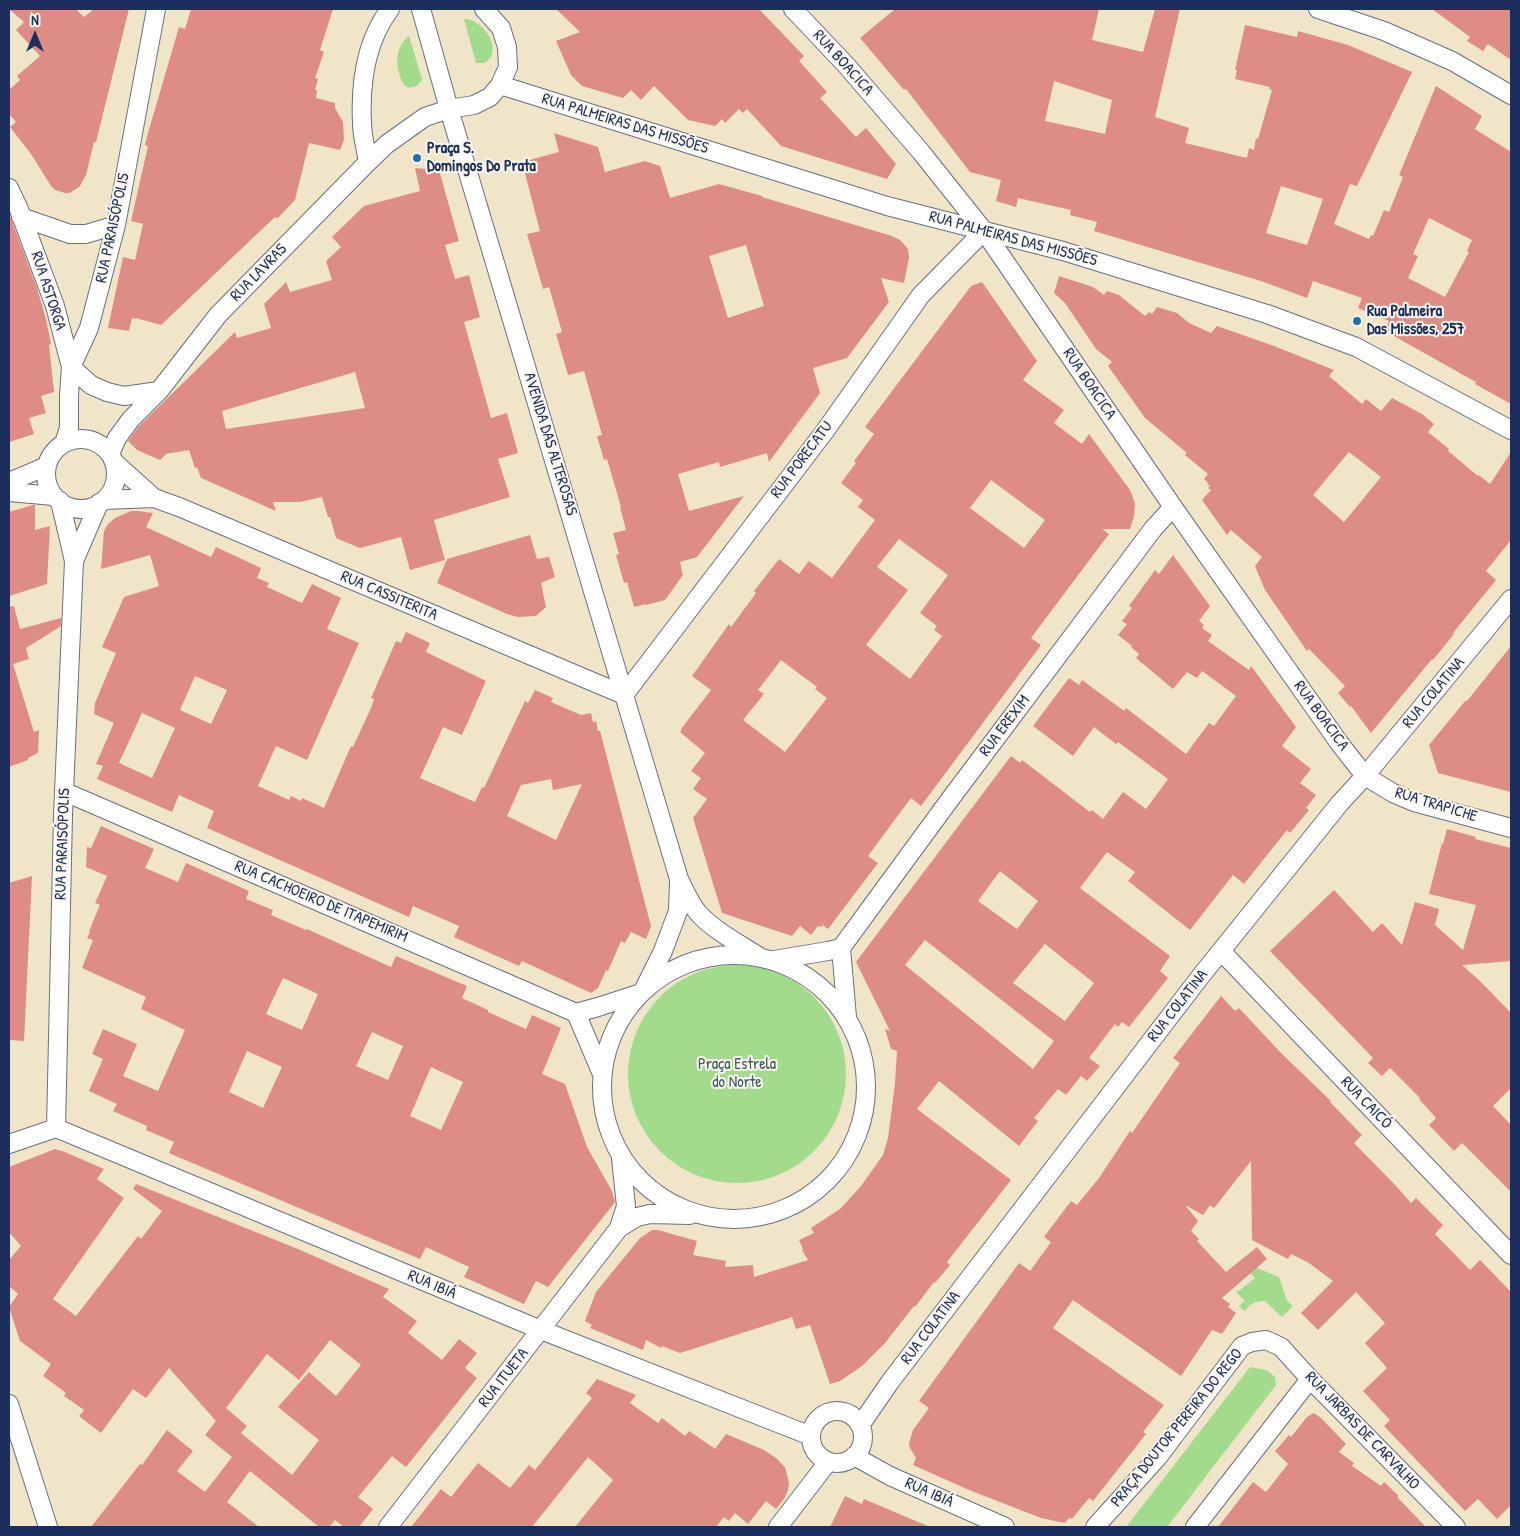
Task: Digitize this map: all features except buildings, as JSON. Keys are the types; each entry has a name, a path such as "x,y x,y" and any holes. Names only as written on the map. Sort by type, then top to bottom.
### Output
{"street":[{"name":"RUA PARAISÓPOLIS","path":"64,443 69,428 71,367 89,328 116,225 156,9"},
{"path":"368,162 362,125 362,90 368,54 380,23 390,9"},
{"name":"AVENIDA DAS ALTEROSAS","path":"421,9 449,109 679,879 688,899 714,928 766,959"},
{"path":"484,9 501,28 507,47 508,67 500,85"},
{"name":"RUA BOACICA","path":"793,9 846,65 921,152 984,231 1172,507 1340,744 1365,776"},
{"path":"1318,9 1384,31 1452,61 1511,95"},
{"name":"RUA LAVRAS","path":"113,458 118,438 131,419 159,391 218,315 368,162 387,144 425,117 449,109 474,104 490,96 500,85"},
{"name":"RUA PALMEIRAS DAS MISSÕES","path":"500,85 887,206 1063,251 1249,308 1356,347 1511,430"},
{"name":"RUA ASTORGA","path":"9,188 22,216 55,306 71,367"},
{"name":"RUA ASTORGA","path":"22,216 70,234 86,234 116,225"},
{"name":"RUA PORECATU","path":"624,695 825,431 921,294 984,231"},
{"path":"71,367 91,385 107,392 124,396 159,391"},
{"path":"80,438 97,442 113,458 116,477 112,490 102,502 86,508 72,507 57,498 49,487 47,466 50,457 64,443 80,438"},
{"name":"RUA CASSITERITA","path":"113,458 154,498 197,514 624,695"},
{"path":"9,482 47,466"},
{"path":"9,492 57,498"},
{"name":"RUA PARAISÓPOLIS","path":"56,1128 63,815 74,561 57,498"},
{"name":"RUA CASSITERITA","path":"102,502 154,498"},
{"name":"RUA PARAISÓPOLIS","path":"74,561 102,502"},
{"name":"RUA EREXIM","path":"841,948 951,798 1153,529 1172,507"},
{"name":"RUA COLATINA","path":"859,1424 1221,950 1340,802 1365,776 1511,599"},
{"name":"RUA TRAPICHE","path":"1365,776 1393,793 1414,802 1511,828"},
{"name":"RUA CACHOEIRO DE ITAPEMIRIM","path":"65,792 576,1013"},
{"name":"AVENIDA DAS ALTEROSAS","path":"642,992 663,951 678,911 679,879"},
{"path":"766,959 841,948 847,1018"},
{"name":"RUA CAICÓ","path":"1221,950 1511,1255"},
{"path":"743,955 766,959 786,965 811,979 838,1004 859,1042 865,1063 867,1084 865,1106 860,1127 852,1147 840,1166 826,1182 809,1196 769,1214 747,1218 708,1216 683,1208 664,1198 646,1185 621,1155 610,1132 604,1111 603,1067 608,1046 616,1026 628,1007 660,977 700,959 743,955"},
{"path":"603,1075 576,1013 642,992"},
{"path":"9,1144 56,1128"},
{"name":"RUA IBIÁ","path":"56,1128 541,1330 811,1436"},
{"name":"RUA ITUETA","path":"388,1527 619,1228 626,1206 621,1155"},
{"name":"RUA ITUETA","path":"619,1228 637,1217 650,1214 708,1216"},
{"name":"RUA JARBAS DE CARVALHO","path":"1266,1340 1282,1347 1310,1379 1456,1527"},
{"name":"PRAÇA DOUTOR PEREIRA DO REGO","path":"1095,1527 1158,1457 1242,1346 1266,1340"},
{"path":"1195,1527 1310,1379"},
{"path":"9,1404 48,1527"},
{"path":"841,1412 849,1415 859,1424 863,1436 862,1444 858,1452 845,1462 836,1464 828,1462 815,1451 811,1436 813,1427 825,1415 841,1412"},
{"name":"RUA IBIÁ","path":"854,1456 890,1476 1005,1527"},
{"path":"778,1527 828,1462"}],"green space":[{"path":"464,19 478,24 489,36 493,51 491,57 485,63 476,63"},
{"path":"409,36 422,79 417,85 410,88 405,86 399,74 397,60 400,47"},
{"name":"Praça Estrela do Norte","path":"726,965 748,965 779,973 798,983 814,997 828,1013 838,1032 846,1063 842,1106 838,1116 828,1135 814,1151 798,1165 769,1179 748,1183 726,1183 705,1179 676,1165 646,1135 632,1106 628,1085 628,1063 632,1042 646,1013 676,983 705,969"},
{"path":"1255,1267 1279,1277 1287,1301 1293,1306 1282,1317 1265,1301 1254,1303 1245,1311 1239,1306 1245,1301 1237,1293 1237,1290 1239,1291 1255,1278 1250,1273"},
{"path":"1250,1367 1267,1370 1275,1377 1276,1385 1167,1527 1126,1527"}],"place":[{"name":"Praça S. Domingos Do Prata","path":"417,158"},
{"name":"Rua Palmeira Das Missões, 257","path":"1357,321"}]}
